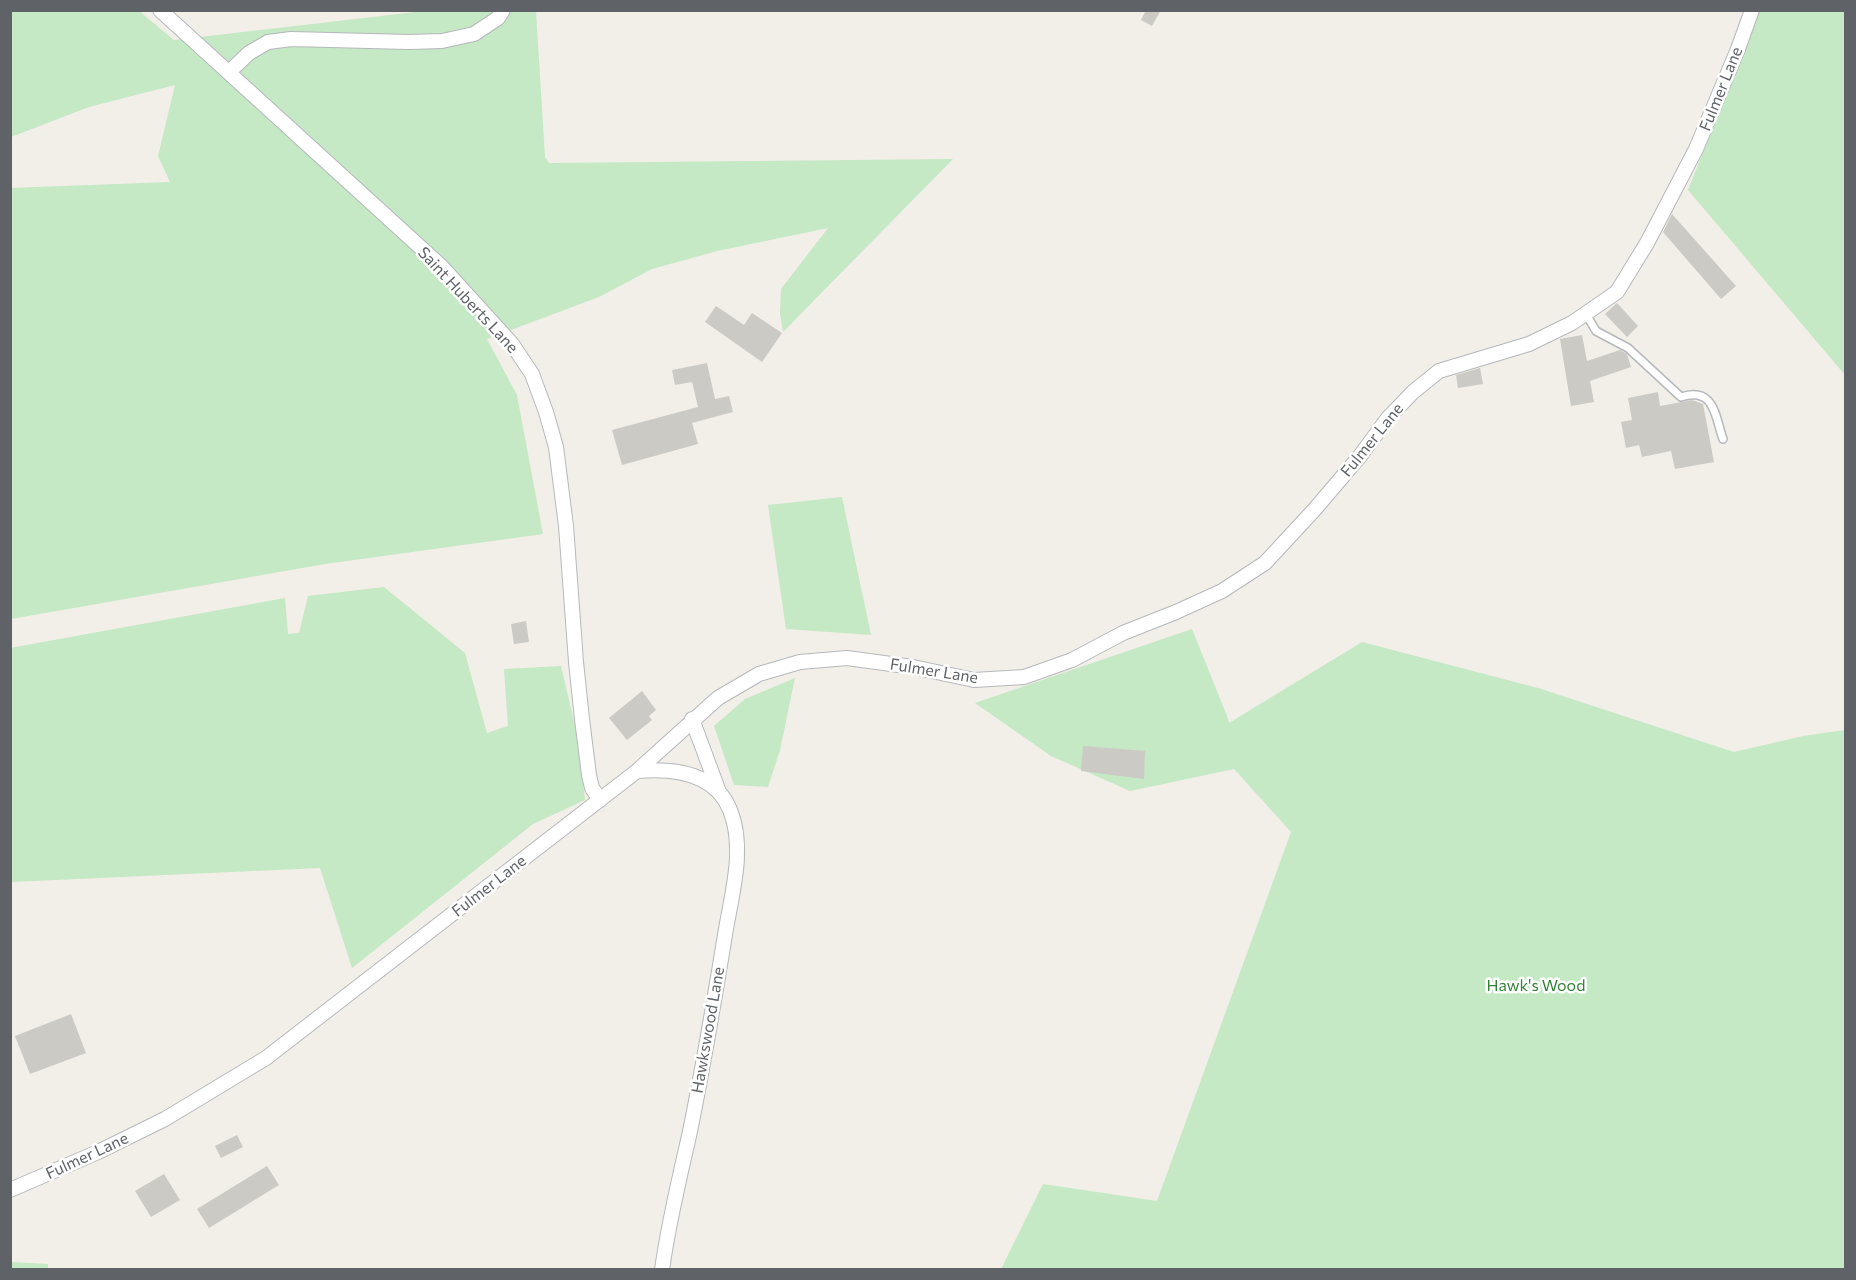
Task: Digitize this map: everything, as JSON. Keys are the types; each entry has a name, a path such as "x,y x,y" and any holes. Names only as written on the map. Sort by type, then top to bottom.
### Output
{"street":[{"name":"Saint Huberts Lane","path":"160,10 442,267 512,344 532,375 556,447 566,526 582,719 589,775 592,788 600,800"},
{"path":"229,72 249,53 268,42 291,39 442,41 474,34 498,18 503,10"},
{"name":"Fulmer Lane","path":"10,1190 98,1152 165,1119 266,1058 637,771 692,719 718,698 759,675 800,662 847,658 913,667 974,680 1024,677 1072,660 1123,633 1222,591 1264,563 1315,509 1360,456 1388,418 1413,392 1439,371 1529,344 1572,323 1617,292 1647,243 1696,149 1752,10"},
{"name":"Hawkswood Lane","path":"662,1269 701,1073 735,874 738,838 730,810 719,792 692,719"},
{"path":"637,771 688,773 703,780 719,792"}],"lane":[{"path":"1586,314 1596,331 1628,348 1681,397 1693,394 1707,399 1716,412 1724,439"}],"green space":[{"path":"11,10 139,11 174,40 424,11 536,11 545,157 549,163 953,159 783,332 780,313 781,289 828,228 717,251 652,269 599,297 487,339 517,395 543,534 325,564 11,619 10,188 170,182 158,156 175,85 89,107 11,137"},
{"path":"1759,11 1845,11 1845,375 1688,190"},
{"path":"842,497 871,635 786,629 768,505"},
{"path":"384,587 465,653 487,733 508,726 504,669 561,666 577,734 585,800 533,824 352,968 320,868 11,882 10,648 285,598 288,634 299,633 308,596"},
{"name":"Hawk's Wood","path":"1192,629 1229,723 1362,642 1538,688 1734,752 1803,736 1845,730 1845,1269 1001,1269 1043,1184 1157,1201 1291,832 1234,769 1130,791 1051,756 975,703"},
{"path":"795,678 780,750 768,787 734,785 714,726 745,699"},
{"path":"10,1262 48,1264 48,1269 11,1269"}],"building":[{"path":"1146,10 1161,10 1152,26 1141,20"},
{"path":"1672,214 1736,286 1721,299 1663,232"},
{"path":"1617,303 1638,326 1627,337 1605,314"},
{"path":"716,306 744,325 752,313 782,333 762,362 705,322"},
{"path":"1582,335 1587,361 1620,350 1627,354 1631,367 1590,381 1594,402 1571,406 1560,339"},
{"path":"707,363 715,399 729,396 733,412 692,423 698,444 622,465 612,430 698,407 692,382 675,385 672,370"},
{"path":"1480,368 1483,384 1458,388 1456,375"},
{"path":"1658,392 1660,406 1692,400 1703,404 1714,462 1675,469 1671,451 1642,457 1639,445 1626,448 1621,422 1632,420 1628,398"},
{"path":"526,621 529,642 514,644 511,624"},
{"path":"642,691 656,710 649,716 652,720 627,740 609,718"},
{"path":"1083,746 1145,751 1144,779 1081,771"},
{"path":"71,1014 86,1053 30,1074 15,1036"},
{"path":"237,1135 243,1147 221,1158 215,1146"},
{"path":"267,1166 279,1185 209,1228 197,1209"},
{"path":"164,1174 180,1200 151,1217 135,1191"}]}
